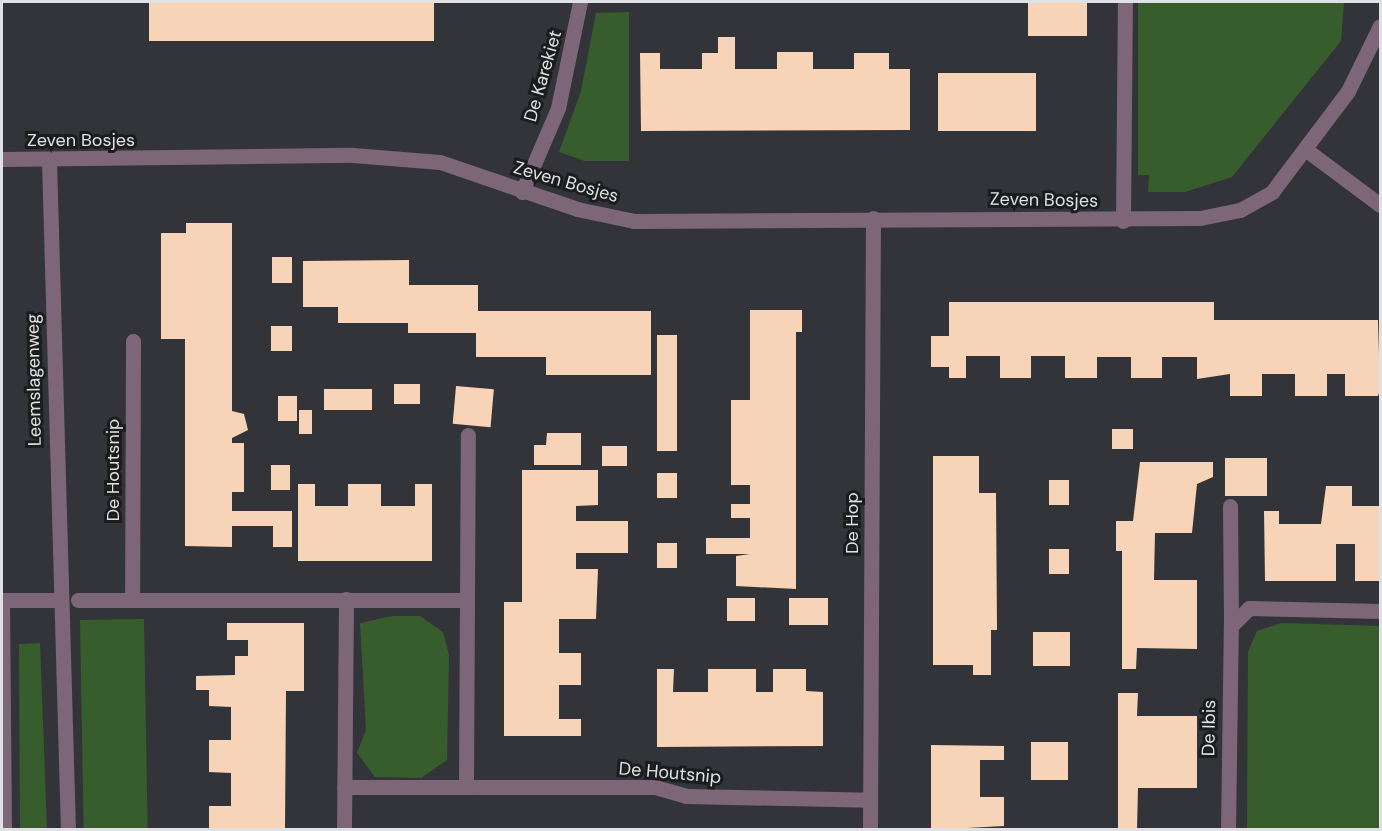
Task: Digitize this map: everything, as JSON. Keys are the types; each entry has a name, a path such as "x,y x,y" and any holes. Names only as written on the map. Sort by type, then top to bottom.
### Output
{"street":[{"name":"De Karekiet","path":"522,192 558,108 580,2"},
{"name":"Zeven Bosjes","path":"1123,220 1125,2"},
{"name":"Zeven Bosjes","path":"2,159 352,155 440,162 522,192 634,221 1200,218 1240,210 1272,192 1370,56 1380,26"},
{"path":"1305,149 1380,205"},
{"name":"Leemslagenweg","path":"49,160 58,600 68,830"},
{"name":"De Hop","path":"870,830 873,218"},
{"name":"De Houtsnip","path":"132,600 133,341"},
{"path":"466,787 468,435"},
{"name":"De Ibis","path":"1228,830 1230,506"},
{"path":"344,830 346,599"},
{"path":"4,830 2,600 58,600"},
{"path":"78,600 467,600"},
{"path":"1231,626 1250,608 1380,611"},
{"name":"De Houtsnip","path":"344,787 655,787 686,796 870,800"}],"green space":[{"path":"1138,2 1344,3 1341,41 1232,177 1185,192 1148,192 1149,175 1138,175"},
{"path":"629,12 629,161 585,161 559,152 581,91 596,13"},
{"path":"392,616 420,616 443,632 449,655 447,760 421,778 375,777 357,753 366,730 360,623"},
{"path":"144,619 148,829 84,830 80,620"},
{"path":"1281,623 1380,626 1380,829 1247,829 1248,652 1257,631"},
{"path":"40,643 47,829 20,829 19,644"}],"building":[{"path":"149,2 434,2 434,41 149,41"},
{"path":"1028,2 1087,2 1087,36 1028,36"},
{"path":"718,37 735,37 735,69 777,69 777,52 813,52 813,69 854,69 854,53 889,53 889,69 910,69 910,130 641,131 640,53 660,53 660,69 702,69 702,53 718,53"},
{"path":"938,73 1036,73 1036,131 938,131"},
{"path":"186,223 232,223 232,411 244,414 248,430 232,438 232,443 244,443 244,492 232,492 232,511 292,511 292,547 273,547 273,526 232,526 232,547 185,546 185,339 161,339 161,233 186,233"},
{"path":"272,257 292,257 292,283 272,283"},
{"path":"409,260 409,285 478,285 478,311 651,311 651,375 546,375 546,357 476,357 476,333 408,333 408,323 338,323 338,307 303,307 303,261"},
{"path":"949,302 1214,302 1214,320 1378,320 1380,390 1378,396 1345,396 1345,374 1327,374 1327,396 1295,396 1295,374 1262,374 1262,396 1230,396 1230,374 1197,379 1197,357 1162,357 1162,378 1131,378 1131,357 1097,357 1097,378 1065,378 1065,356 1031,356 1031,378 1000,378 1000,356 966,356 966,378 949,378 949,367 931,367 931,336 949,336"},
{"path":"750,310 802,310 802,332 796,332 796,589 736,586 736,556 750,554 706,554 706,538 750,538 750,518 731,518 731,504 750,504 750,485 731,485 731,400 750,400"},
{"path":"271,326 292,326 292,351 271,351"},
{"path":"657,335 677,335 677,451 657,451"},
{"path":"394,384 420,384 420,404 394,404"},
{"path":"456,386 494,389 491,427 453,424"},
{"path":"324,389 372,389 372,410 324,410"},
{"path":"278,396 297,396 297,421 278,421"},
{"path":"299,410 312,410 312,434 299,434"},
{"path":"1112,429 1133,429 1133,449 1112,449"},
{"path":"547,433 581,433 581,465 534,465 534,445 546,445"},
{"path":"602,446 627,446 627,466 602,466"},
{"path":"933,456 979,456 979,493 996,493 997,630 991,630 991,675 973,675 973,665 933,665"},
{"path":"1225,458 1267,458 1267,496 1225,496"},
{"path":"1140,462 1213,462 1213,477 1197,484 1192,533 1155,533 1154,580 1197,580 1197,649 1137,648 1136,669 1122,669 1122,551 1116,551 1116,521 1133,521"},
{"path":"271,465 290,465 290,490 271,490"},
{"path":"522,470 598,470 598,505 576,506 576,521 628,521 628,553 576,553 576,569 598,569 596,619 559,619 559,653 581,653 581,685 559,685 559,719 581,719 581,736 504,736 504,602 522,602"},
{"path":"657,473 677,473 677,498 657,498"},
{"path":"1049,480 1069,480 1069,505 1049,505"},
{"path":"298,484 315,484 315,506 348,506 348,484 381,484 381,506 415,506 415,484 432,484 432,561 298,561"},
{"path":"1326,486 1352,486 1352,506 1380,506 1380,581 1355,581 1355,544 1336,544 1336,581 1265,581 1264,511 1279,511 1279,524 1321,524"},
{"path":"657,543 677,543 677,568 657,568"},
{"path":"1049,549 1069,549 1069,574 1049,574"},
{"path":"727,598 755,598 755,621 727,621"},
{"path":"789,598 828,598 828,625 789,625"},
{"path":"227,623 304,623 304,691 286,691 285,830 209,830 209,806 231,806 231,773 209,772 209,740 231,740 231,707 209,706 209,690 196,690 196,676 235,675 235,656 248,656 248,640 227,640"},
{"path":"1033,632 1070,632 1070,666 1033,666"},
{"path":"657,669 674,669 673,692 708,692 708,669 756,669 756,692 773,692 773,669 806,669 806,691 823,692 823,746 657,747"},
{"path":"1118,693 1138,693 1137,716 1197,716 1197,788 1138,788 1137,830 1118,830"},
{"path":"1031,742 1068,742 1068,780 1031,780"},
{"path":"931,745 1004,746 1004,760 980,760 980,797 1004,797 1004,826 931,830"}]}
